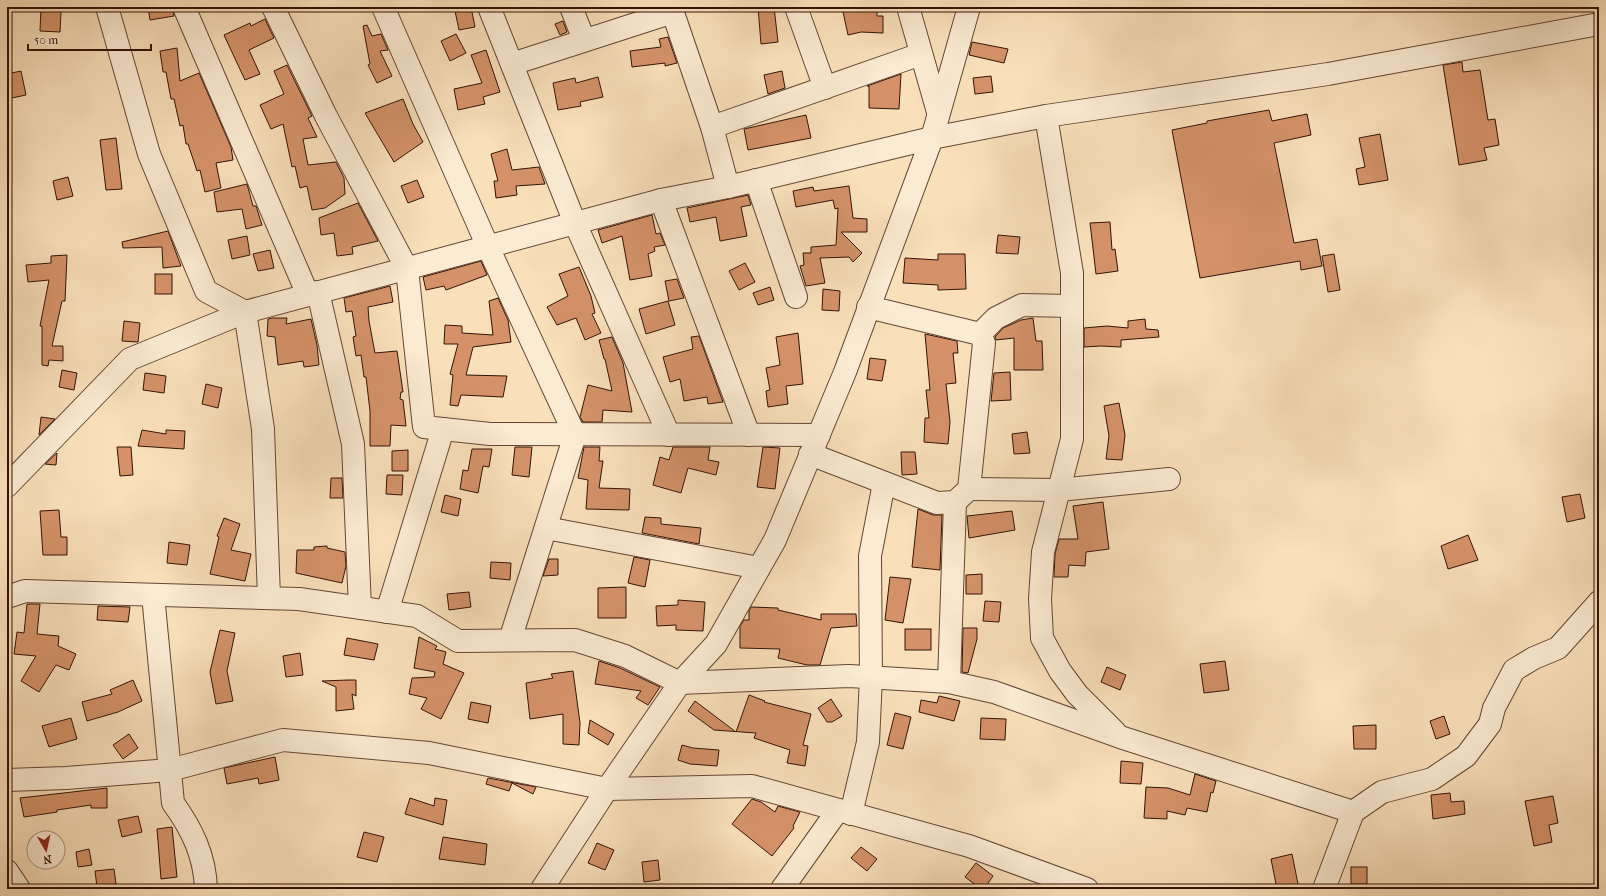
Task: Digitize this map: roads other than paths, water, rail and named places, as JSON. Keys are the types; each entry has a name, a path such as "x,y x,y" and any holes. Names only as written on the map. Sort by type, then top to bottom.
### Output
{"street":[{"path":"107,7 149,154 206,291 245,312"},
{"path":"184,7 313,294 353,444 360,608"},
{"path":"273,7 326,116 407,269 424,427 490,434 749,435 815,444 884,483 937,502 962,495 1059,490 1170,479"},
{"path":"384,7 488,246 574,435 510,640"},
{"path":"489,7 575,223 669,435"},
{"path":"571,7 584,40"},
{"path":"796,7 825,88"},
{"path":"908,7 938,112"},
{"path":"542,889 607,789 680,683 716,644 775,540 845,372 932,138 938,112 969,7"},
{"path":"512,64 672,9 712,127 728,187"},
{"path":"7,486 130,359 245,312 661,200 728,187 932,138 1046,116 1328,74 1599,24"},
{"path":"712,127 921,54"},
{"path":"1046,116 1072,273 1072,439 1043,552 1040,599 1042,638 1060,671 1077,694 1120,737"},
{"path":"756,180 796,297"},
{"path":"661,200 749,435"},
{"path":"980,334 996,318 1022,305 1072,306"},
{"path":"868,308 962,328 980,334 984,343 962,495 949,682"},
{"path":"245,312 263,430 269,598"},
{"path":"387,612 443,429"},
{"path":"782,889 844,812 868,742 871,677 870,556 884,483"},
{"path":"546,528 759,568"},
{"path":"7,597 25,591 299,599 417,616 458,641 575,640 625,656 680,683 849,676 949,682 994,692 1120,737 1353,812"},
{"path":"153,595 173,803 186,821 197,844 205,869 206,889"},
{"path":"1324,889 1353,812 1382,792 1432,779 1466,756 1490,724 1494,708 1514,670 1534,658 1558,648 1599,602"},
{"path":"7,780 66,778 170,770 283,740 429,753 607,789 752,786 969,846 1087,889"},
{"path":"7,871 19,889"}]}
